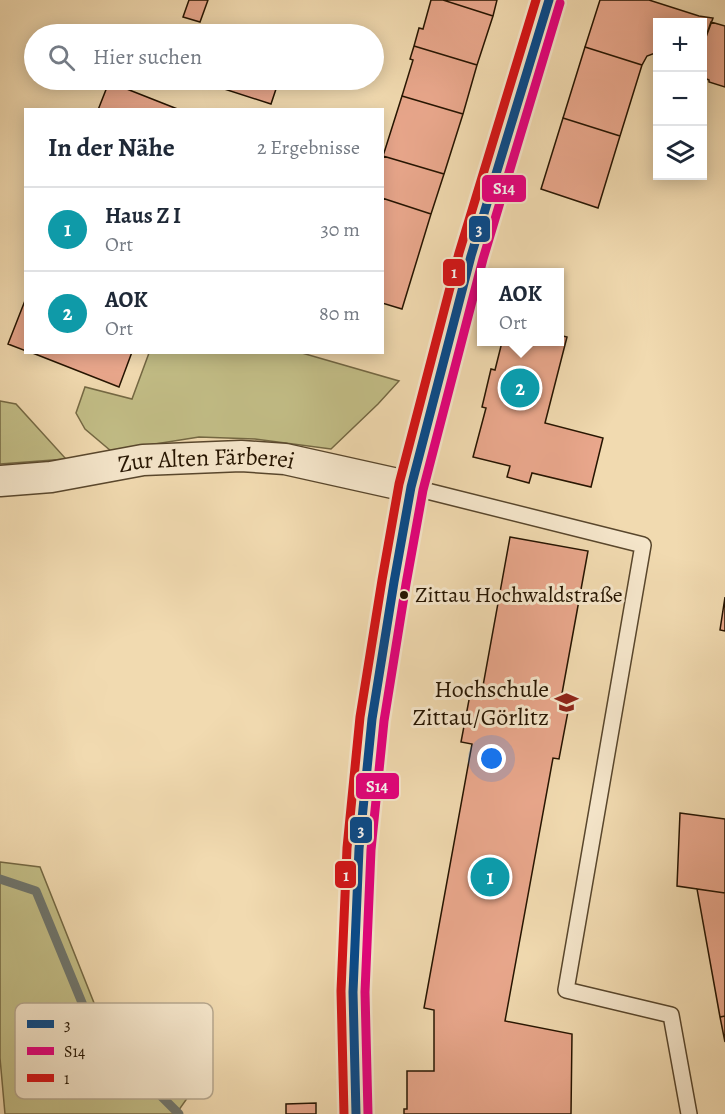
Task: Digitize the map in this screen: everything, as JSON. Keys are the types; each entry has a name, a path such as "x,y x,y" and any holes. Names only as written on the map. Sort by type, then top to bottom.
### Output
{"street":[{"path":"356,1114 353,992 358,849 372,720 394,582 411,487 480,227 549,0"},
{"name":"Zur Alten Färberei","path":"0,481 51,477 143,460 241,456 285,459 411,487"}],"lane":[{"path":"411,487 643,545 566,990 671,1015 689,1114"}],"shaded area":[{"path":"149,354 305,354 399,381 331,449 255,439 199,437 111,451 85,429 76,413 85,387 132,399"},
{"path":"0,401 16,404 66,459 0,464"},
{"path":"0,862 40,867 94,1003 15,1003 15,1099 187,1099 176,1114 5,1114 0,1058"}],"building":[{"path":"189,0 208,0 200,22 183,17"},
{"path":"431,0 443,0 493,16 477,65 414,46 419,28 423,29"},
{"path":"443,0 497,0 493,16"},
{"path":"600,0 649,0 699,16 713,18 707,34 707,18 653,18 653,54 647,56 642,65 585,47"},
{"path":"711,22 725,26 725,87 709,82 707,79 707,34"},
{"path":"414,46 477,65 463,114 402,96 413,60 410,59"},
{"path":"585,47 642,65 620,136 563,118"},
{"path":"106,90 129,90 175,108 99,108"},
{"path":"227,90 276,90 271,104"},
{"path":"402,96 463,114 444,174 384,156"},
{"path":"563,118 620,136 598,208 541,189"},
{"path":"384,156 444,174 431,214 384,199"},
{"path":"384,199 431,214 402,309 384,304"},
{"path":"24,303 24,350 8,344"},
{"path":"564,336 567,337 545,423 603,438 591,487 532,473 529,483 507,477 510,466 473,457 486,408 482,407 491,369 495,370 501,346 564,346"},
{"path":"35,354 131,354 119,387"},
{"path":"510,537 588,551 561,699 570,701 559,759 553,758 505,1021 572,1034 571,1114 404,1114 404,1109 407,1109 407,1071 434,1071 434,1010 424,1008 472,744 461,742 472,684 483,686"},
{"path":"725,597 725,631 720,630"},
{"path":"680,813 725,819 725,893 677,886"},
{"path":"697,889 725,893 725,1016 720,1017"},
{"path":"725,1016 725,1042 720,1017"},
{"path":"316,1103 316,1114 286,1114 286,1104"}],"waterway":[{"path":"0,879 36,891 82,1003"},
{"path":"164,1099 179,1114"}],"transit line":[{"name":"1","path":"344,1114 341,991 347,848 360,717 382,580 399,484 459,253 536,0"},
{"name":"3","path":"356,1114 353,992 359,849 372,719 394,582 411,487 471,256 549,0"},
{"name":"S14","path":"481,268 560,3"},
{"name":"S14","path":"368,1114 365,992 371,850 384,721 423,490 477,282"}],"place":[{"name":"AOK","path":"520,388"},
{"name":"Zittau Hochwaldstraße","path":"404,595"},
{"name":"Hochschule Zittau/Görlitz","path":"567,703"},
{"name":"Haus Z I","path":"490,877"}]}
